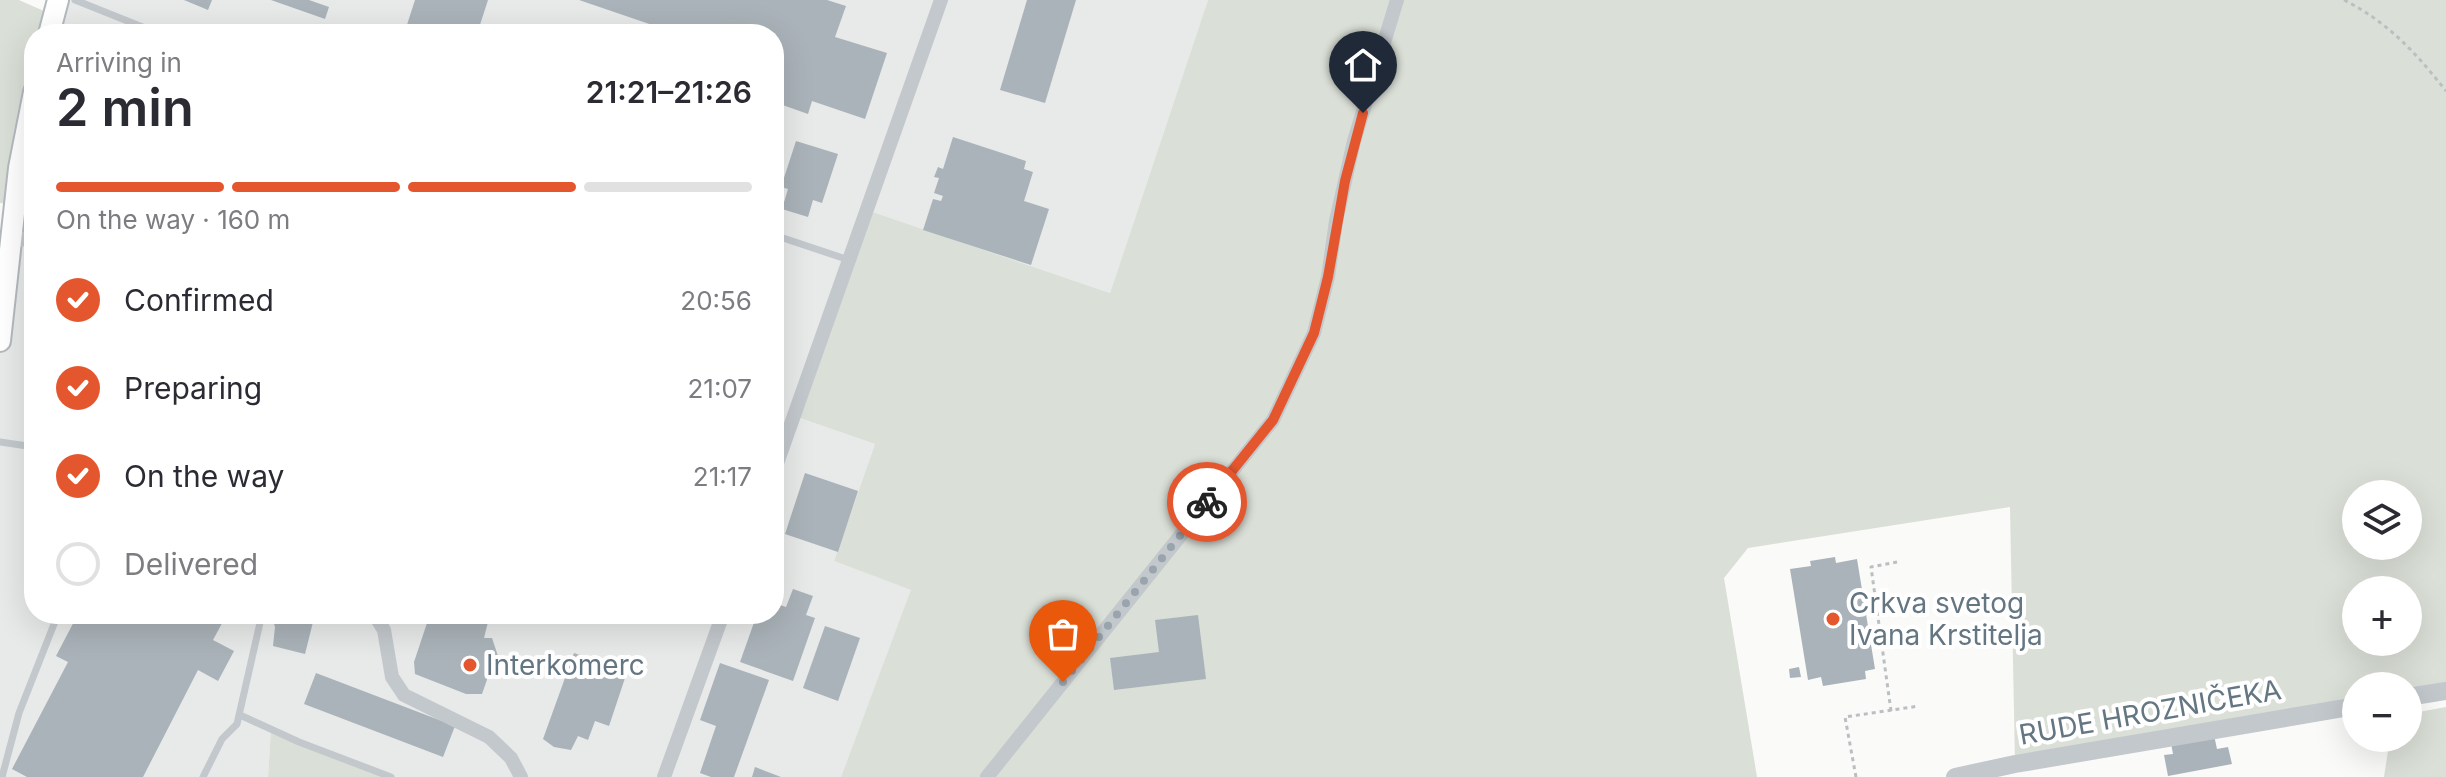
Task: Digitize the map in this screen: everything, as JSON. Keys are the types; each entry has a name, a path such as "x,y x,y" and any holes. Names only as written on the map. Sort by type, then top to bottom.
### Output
{"main road":[{"path":"52,24 58,0"},
{"path":"0,341 7,231 24,143"}],"street":[{"path":"784,444 941,0"},
{"path":"987,777 1273,420 1314,333 1354,141 1397,0"},
{"path":"19,168 24,177"},
{"path":"380,624 392,677 404,695 489,737 511,758 521,777"},
{"path":"664,777 719,624"},
{"path":"2422,695 2446,691"},
{"name":"RUDE HROZNIČEKA","path":"1955,777 2342,708"}],"lane":[{"path":"75,0 135,24"},
{"path":"784,238 849,260"},
{"path":"0,442 24,446"},
{"path":"2,777 19,713 54,624"},
{"path":"203,777 222,739 237,724 260,624"},
{"path":"240,715 299,742 391,777"}],"path":[{"path":"2344,0 2372,14 2414,50 2446,91"},
{"path":"1891,711 1871,567 1897,562"},
{"path":"1856,777 1845,717 1919,706"}],"shaded area":[{"path":"0,0 19,0 53,15 51,24 24,24 24,148 14,204 0,203"},
{"path":"58,0 1208,0 1110,293 867,210 794,416 875,444 834,561 912,590 841,777 391,777 271,730 268,777 0,777 0,341 24,165 24,624 784,624 784,24 52,24"},
{"path":"1208,0 2446,0 2446,691 2422,695 2422,672 2342,672 2342,708 2015,764 2010,507 1748,548 1724,578 1757,777 841,777 911,590 834,561 875,444 794,416 867,210 1110,293"},
{"path":"2446,707 2446,777 2384,777 2388,752 2422,752 2422,711"},
{"path":"271,729 391,777 268,777"}],"building":[{"path":"184,0 212,0 208,10"},
{"path":"271,0 309,0 329,7 325,19"},
{"path":"415,0 488,0 480,24 407,24"},
{"path":"579,0 827,0 846,6 835,37 887,53 865,119 812,101 808,114 784,106 784,24 649,24"},
{"path":"1027,0 1076,0 1045,103 1000,90"},
{"path":"953,137 1026,161 1024,169 1033,172 1024,201 1049,209 1031,265 923,230 933,199 941,201 943,196 934,193 939,178 934,177 938,167 943,169"},
{"path":"796,141 838,154 822,203 813,200 808,217 784,210 788,189 784,188 784,178"},
{"path":"805,473 858,491 838,552 785,534"},
{"name":"Crkva svetog Ivana Krstitelja","path":"1835,557 1836,563 1857,559 1875,669 1865,671 1866,679 1823,686 1821,677 1808,680 1790,569 1811,566 1810,561"},
{"path":"793,589 813,596 806,615 815,618 793,681 740,662 753,624 784,624"},
{"path":"1198,615 1206,679 1114,690 1110,658 1159,652 1155,620"},
{"path":"73,624 222,624 213,640 234,651 218,681 198,670 143,777 27,777 12,769 68,662 56,656"},
{"path":"274,624 312,624 305,654 273,646"},
{"path":"427,624 488,624 484,638 492,638 500,662 487,664 490,671 482,694 466,694 415,674 414,662"},
{"path":"825,626 860,638 838,701 803,688"},
{"path":"574,653 627,672 609,726 595,721 588,740 578,736 571,750 554,747 543,739"},
{"path":"720,663 769,680 734,777 711,777 700,773 716,726 700,720"},
{"path":"1799,667 1801,677 1790,678 1789,669"},
{"path":"316,673 455,726 443,757 304,704"},
{"path":"2214,735 2217,749 2228,747 2232,764 2168,776 2164,755 2173,754 2171,743"},
{"path":"755,767 781,777 752,777"}],"way so far":[{"path":"1063,682 1207,502"}],"place":[{"name":"Crkva svetog Ivana Krstitelja","path":"1833,619"},
{"name":"Interkomerc","path":"470,665"}],"route":[{"path":"1207,502 1273,420 1314,333 1328,277 1336,221 1363,113"}]}
